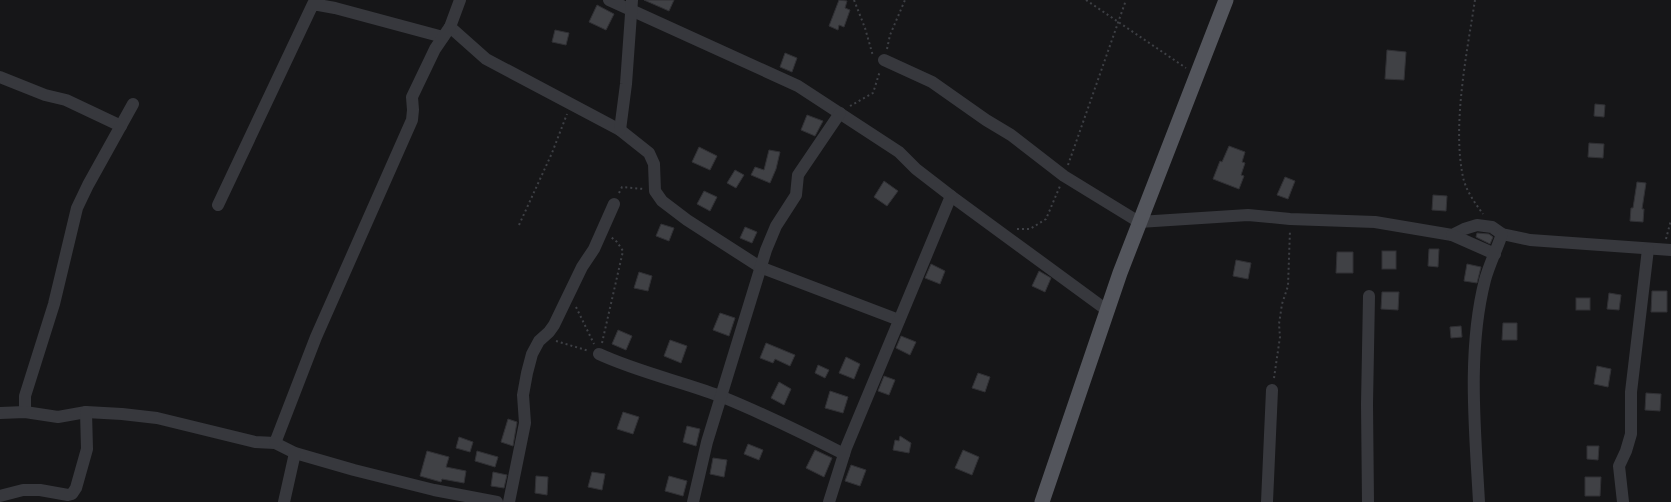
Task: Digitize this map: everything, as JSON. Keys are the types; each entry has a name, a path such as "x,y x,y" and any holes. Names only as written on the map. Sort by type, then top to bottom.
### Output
{"main road":[{"path":"1042,502 1139,222 1226,0"}],"street":[{"path":"275,443 316,337 412,120 412,97 424,70 446,32 460,0"},
{"path":"609,0 631,5 798,86 899,152 916,169 951,196 1108,311"},
{"path":"218,205 313,4 446,32 486,59 620,130 650,153 654,164 655,191 662,201 687,220 760,267 899,320"},
{"path":"620,130 626,84 631,5"},
{"path":"879,61 932,82 986,120 1011,135 1064,176 1139,222 1248,215 1290,219 1375,222 1452,235 1495,254"},
{"path":"0,77 45,95 66,100 121,126"},
{"path":"25,412 25,396 54,304 77,208 88,185 133,104"},
{"path":"693,502 706,442 760,267 776,226 796,195 798,175 840,113"},
{"path":"829,502 844,454 951,196"},
{"path":"509,502 525,423 523,395 532,354 539,341 554,325 569,292 594,248 614,204"},
{"path":"1452,235 1477,225 1492,227 1502,234 1530,240 1648,250 1667,250"},
{"path":"1479,502 1475,438 1476,343 1480,306 1486,279 1502,234"},
{"path":"1623,502 1619,466 1626,451 1631,434 1631,392 1648,250"},
{"path":"1368,502 1367,404 1369,296"},
{"path":"599,354 623,365 721,397 794,428 844,454"},
{"path":"1267,502 1272,390"},
{"path":"0,413 25,412 58,417 86,412 157,418 255,442 275,443 295,453 434,490 497,502"},
{"path":"0,496 23,490 40,490 68,495 72,494 76,488 87,449 86,412"},
{"path":"284,502 295,453"}],"path":[{"path":"854,0 879,61"},
{"path":"840,113 873,93 879,76 879,61 905,0"},
{"path":"1086,0 1197,75"},
{"path":"997,230 1030,228 1046,219 1064,176 1126,0"},
{"path":"1475,0 1465,64 1460,115 1460,145 1463,177 1468,191 1492,227"},
{"path":"877,70 879,76"},
{"path":"519,225 552,153 571,104"},
{"path":"614,204 622,187 655,191"},
{"path":"1272,390 1280,338 1280,318 1288,286 1290,219"},
{"path":"1667,250 1671,220"},
{"path":"599,354 623,251 617,242 602,231"},
{"path":"569,292 599,354"},
{"path":"544,337 599,354"}],"building":[{"path":"644,0 674,0 669,11"},
{"path":"839,0 847,1 845,8 850,10 844,27 839,25 838,30 829,26"},
{"path":"597,5 614,14 606,30 589,22"},
{"path":"555,30 569,33 566,45 552,42"},
{"path":"1387,50 1406,52 1404,80 1385,79"},
{"path":"785,53 797,58 792,72 780,67"},
{"path":"1595,104 1605,105 1604,117 1594,116"},
{"path":"807,115 823,121 815,136 801,130"},
{"path":"1589,143 1604,144 1603,158 1588,157"},
{"path":"1229,146 1245,152 1242,162 1245,163 1241,175 1244,176 1239,189 1213,179 1220,161 1222,162"},
{"path":"699,147 717,156 710,170 692,162"},
{"path":"769,150 780,152 776,169 770,183 751,175 755,167 764,170"},
{"path":"735,170 744,175 736,188 727,183"},
{"path":"1285,177 1295,181 1288,199 1277,195"},
{"path":"884,181 898,191 887,206 874,197"},
{"path":"1637,182 1646,183 1642,209 1644,209 1643,222 1630,221 1631,208 1633,208"},
{"path":"704,191 717,197 710,211 697,204"},
{"path":"1433,195 1447,196 1446,211 1432,210"},
{"path":"661,224 674,228 669,241 656,236"},
{"path":"745,227 757,232 752,243 740,238"},
{"path":"1477,233 1489,234 1493,237 1490,244 1476,237"},
{"path":"1429,249 1439,249 1438,267 1428,266"},
{"path":"1382,251 1396,251 1396,269 1382,269"},
{"path":"1337,252 1353,252 1353,273 1336,273"},
{"path":"1236,260 1251,263 1248,279 1233,276"},
{"path":"931,264 945,271 940,284 925,278"},
{"path":"1467,264 1481,267 1477,283 1464,281"},
{"path":"1039,271 1051,278 1045,292 1032,286"},
{"path":"639,272 652,276 648,291 634,288"},
{"path":"1652,291 1667,291 1667,312 1651,312"},
{"path":"1382,292 1399,292 1398,310 1381,309"},
{"path":"1609,293 1621,295 1619,310 1607,309"},
{"path":"1576,298 1590,298 1590,310 1576,310"},
{"path":"720,313 735,318 729,336 713,330"},
{"path":"1503,323 1517,323 1517,340 1502,340"},
{"path":"1461,326 1462,337 1451,338 1450,327"},
{"path":"618,330 632,336 626,350 612,344"},
{"path":"901,336 916,342 910,355 896,348"},
{"path":"670,340 687,346 681,363 664,356"},
{"path":"766,343 795,355 790,366 775,359 773,363 760,358"},
{"path":"846,357 860,364 854,379 839,373"},
{"path":"818,365 829,370 825,378 815,373"},
{"path":"1597,366 1611,369 1608,387 1594,384"},
{"path":"978,373 990,377 985,392 972,388"},
{"path":"884,376 895,380 889,395 878,391"},
{"path":"779,382 791,389 784,405 771,398"},
{"path":"830,391 848,397 843,413 825,408"},
{"path":"1646,393 1661,394 1660,411 1645,410"},
{"path":"623,412 639,417 633,434 617,429"},
{"path":"508,419 517,422 513,446 501,442"},
{"path":"687,426 700,429 696,446 683,442"},
{"path":"900,436 911,443 909,453 893,450 895,440 899,441"},
{"path":"459,437 473,442 470,452 456,448"},
{"path":"748,444 763,450 759,460 744,454"},
{"path":"1587,446 1599,446 1598,460 1587,459"},
{"path":"815,450 832,458 824,477 806,468"},
{"path":"963,450 979,457 972,475 955,468"},
{"path":"427,451 449,457 446,467 466,471 464,483 442,479 441,482 420,476"},
{"path":"477,451 498,457 495,467 475,461"},
{"path":"713,458 727,460 724,477 710,474"},
{"path":"851,465 866,470 860,486 845,481"},
{"path":"493,472 507,475 504,488 491,486"},
{"path":"592,472 605,474 602,490 588,487"},
{"path":"536,476 548,477 547,495 535,493"},
{"path":"669,476 687,481 683,496 665,491"},
{"path":"1585,477 1601,477 1600,496 1585,496"}]}
